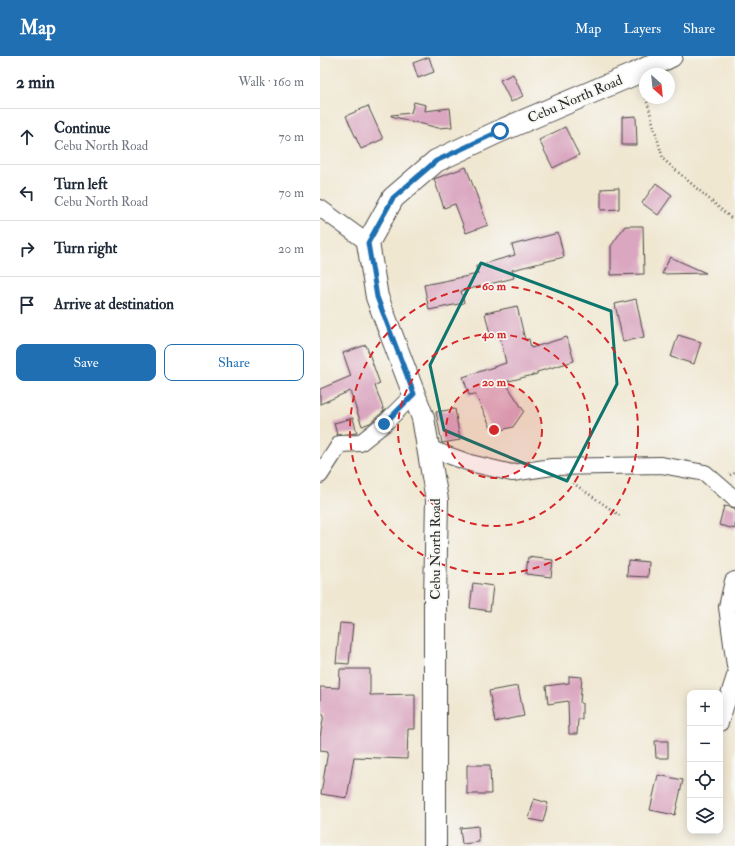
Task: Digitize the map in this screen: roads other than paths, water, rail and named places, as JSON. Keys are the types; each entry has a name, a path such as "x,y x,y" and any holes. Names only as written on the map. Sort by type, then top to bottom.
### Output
{"main road":[{"name":"Cebu North Road","path":"435,846 435,599 437,500 423,418 377,297 368,243 393,198 436,161 500,131 639,72 671,56"}],"street":[{"path":"320,208 368,243"},
{"path":"320,475 340,444 360,443 384,424 414,394"},
{"path":"428,448 470,463 512,473 552,467 661,465 705,473 735,499"},
{"path":"735,580 733,581 727,607 735,666"},
{"path":"723,714 735,676"}]}
